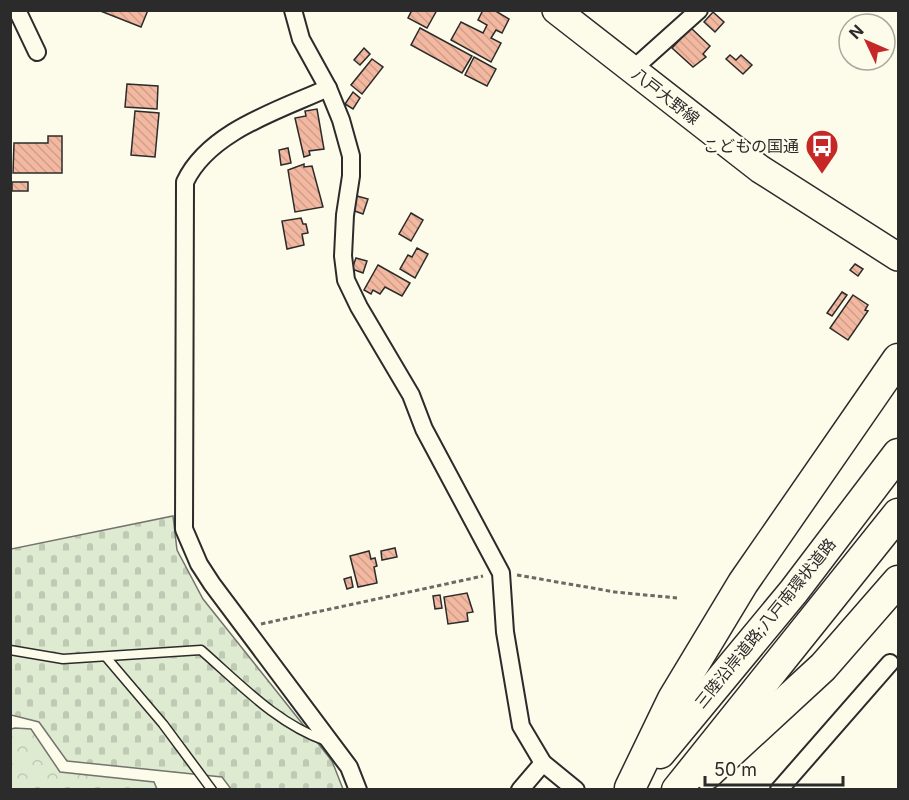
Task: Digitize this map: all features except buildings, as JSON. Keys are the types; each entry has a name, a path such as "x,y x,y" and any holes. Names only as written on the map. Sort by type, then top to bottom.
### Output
{"highway":[{"path":"630,789 673,699 743,583 898,359"},
{"name":"三陸沿岸道路;八戸南環状道路","path":"630,789 794,591 898,454"},
{"path":"677,789 898,514"},
{"path":"688,789 725,759 823,667 898,580"}],"main road":[{"name":"八戸大野線","path":"556,10 760,169 898,257"}],"street":[{"path":"17,10 37,52"},
{"path":"293,10 301,39 328,87 341,120 351,156 343,256 346,280 359,307 411,394 424,429 501,573 505,632 521,726 543,764 572,786"},
{"path":"632,70 699,10"},
{"path":"328,87 218,143 190,171 185,182 184,529 199,564 348,767 358,789"},
{"path":"779,789 890,663"},
{"path":"520,789 543,764"}],"lane":[{"path":"10,650 63,659 201,650 273,712 300,731 331,743"},
{"path":"106,657 163,724 212,789"}],"path":[{"path":"245,628 501,573 615,592 677,598"}],"green space":[{"path":"173,516 177,550 203,599 332,761 343,789 231,789 222,777 67,761 39,722 11,715 11,549"},
{"path":"11,729 31,729 60,772 154,782 157,789 11,789"}],"place":[{"name":"こどもの国通","path":"822,175"}]}
